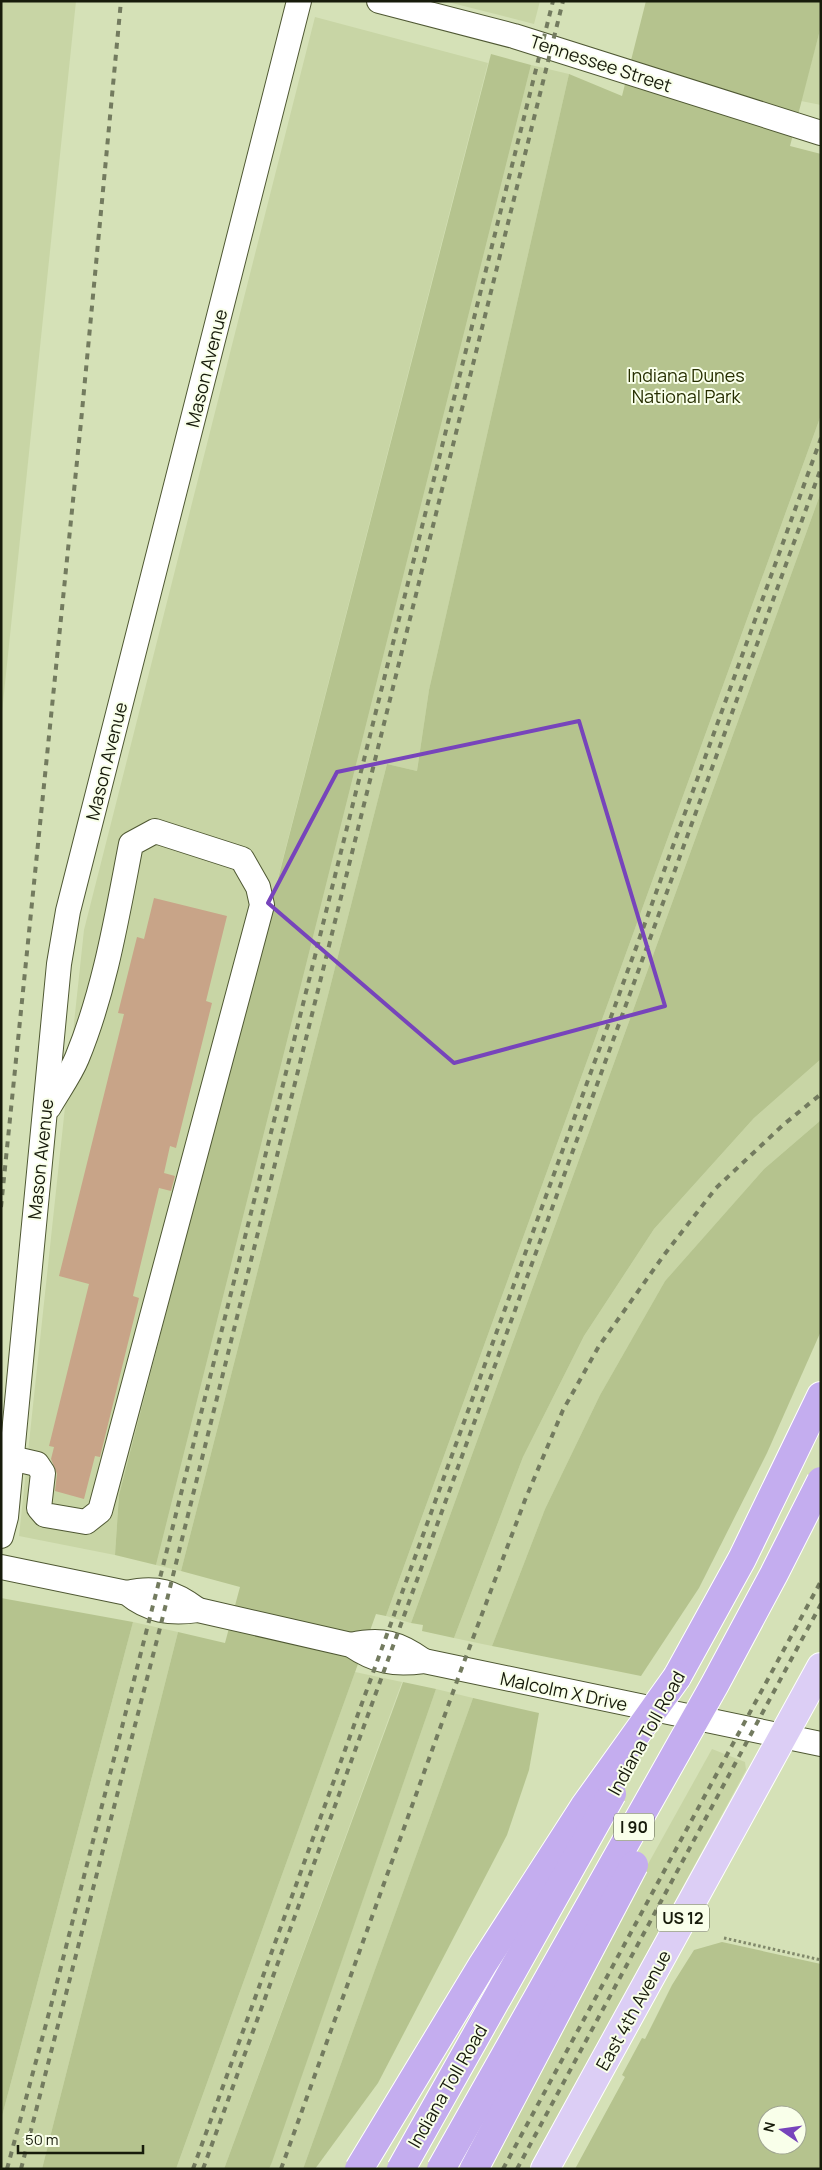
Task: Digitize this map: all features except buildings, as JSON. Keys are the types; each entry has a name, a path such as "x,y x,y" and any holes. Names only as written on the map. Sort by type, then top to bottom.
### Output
{"highway":[{"name":"Indiana Toll Road","path":"400,2169 742,1559 821,1396"},
{"name":"Indiana Toll Road","path":"441,2169 715,1684 821,1481"},
{"path":"359,2169 483,1964 578,1815 677,1677"},
{"path":"474,2169 638,1857 715,1684"}],"main road":[{"name":"East 4th Avenue","path":"545,2169 821,1667"}],"street":[{"name":"Mason Avenue","path":"3,1526 59,964 68,911 299,1"},
{"name":"Tennessee Street","path":"379,1 514,36 821,133"},
{"path":"11,1458 37,1464 43,1473 39,1508 45,1516 86,1522 100,1511 262,905 258,887 242,859 155,832 131,844 108,962 92,1018 76,1060 44,1115"},
{"path":"3,1526 43,1512"},
{"name":"Malcolm X Drive","path":"1,1567 126,1593 145,1588 180,1596 198,1610 351,1645 373,1640 404,1647 424,1661 821,1744"}],"path":[{"path":"724,1938 821,1960"}],"highlighted area":[{"path":"579,721 665,1006 454,1063 268,903 337,772"}],"shaded area":[{"path":"1,1 76,1 1,722"},
{"path":"444,1 540,1 534,24"},
{"path":"315,17 488,63 119,1495 115,1555 19,1536 84,930"},
{"path":"821,26 821,105 801,101"},
{"path":"531,65 569,74 429,690 417,771 387,764 181,1571 156,1565"},
{"path":"821,415 821,492 411,1623 386,1616"},
{"path":"821,1059 821,1120 764,1169 665,1281 600,1395 545,1509 492,1646 454,1638 523,1457 584,1336 654,1229 754,1118"},
{"path":"133,1622 178,1632 42,2169 1,2169 1,2120"},
{"path":"355,1672 402,1682 224,2169 176,2169"},
{"path":"436,1689 473,1698 303,2169 269,2169"},
{"path":"712,1749 745,1762 746,1770 530,2169 486,2169 593,1963"}],"green space":[{"name":"Indiana Dunes National Park","path":"646,1 821,1 821,26 790,146 821,154 821,415 386,1616 376,1614 176,2169 42,2169 178,1632 225,1643 240,1587 181,1571 387,764 417,771 429,690 569,74 622,96"},
{"path":"491,54 531,65 156,1565 115,1555 119,1495"},
{"path":"821,492 821,1059 754,1118 654,1229 584,1336 523,1457 454,1638 422,1631 423,1625 411,1623"},
{"path":"821,1120 821,1331 767,1453 699,1588 641,1676 492,1646 545,1509 600,1395 665,1281 764,1169"},
{"path":"1,1598 133,1622 1,2120"},
{"path":"403,1682 436,1689 272,2162 269,2169 224,2169"},
{"path":"473,1698 539,1713 529,1770 507,1835 378,2083 315,2169 303,2169"},
{"path":"722,1942 821,1964 821,2169 575,2169 625,2077 622,2075 642,2038 645,2039 672,1985 694,1950"}],"railway":[{"path":"1,1207 81,422 121,1"},
{"path":"7,2169 53,1998 163,1566 553,1"},
{"path":"21,2169 160,1628 563,1"},
{"path":"193,2169 821,438"},
{"path":"203,2169 821,468"},
{"path":"281,2169 461,1670 525,1500 563,1410 599,1346 664,1255 716,1188 783,1125 821,1094"},
{"path":"503,2169 821,1581"},
{"path":"517,2169 821,1604"}]}
